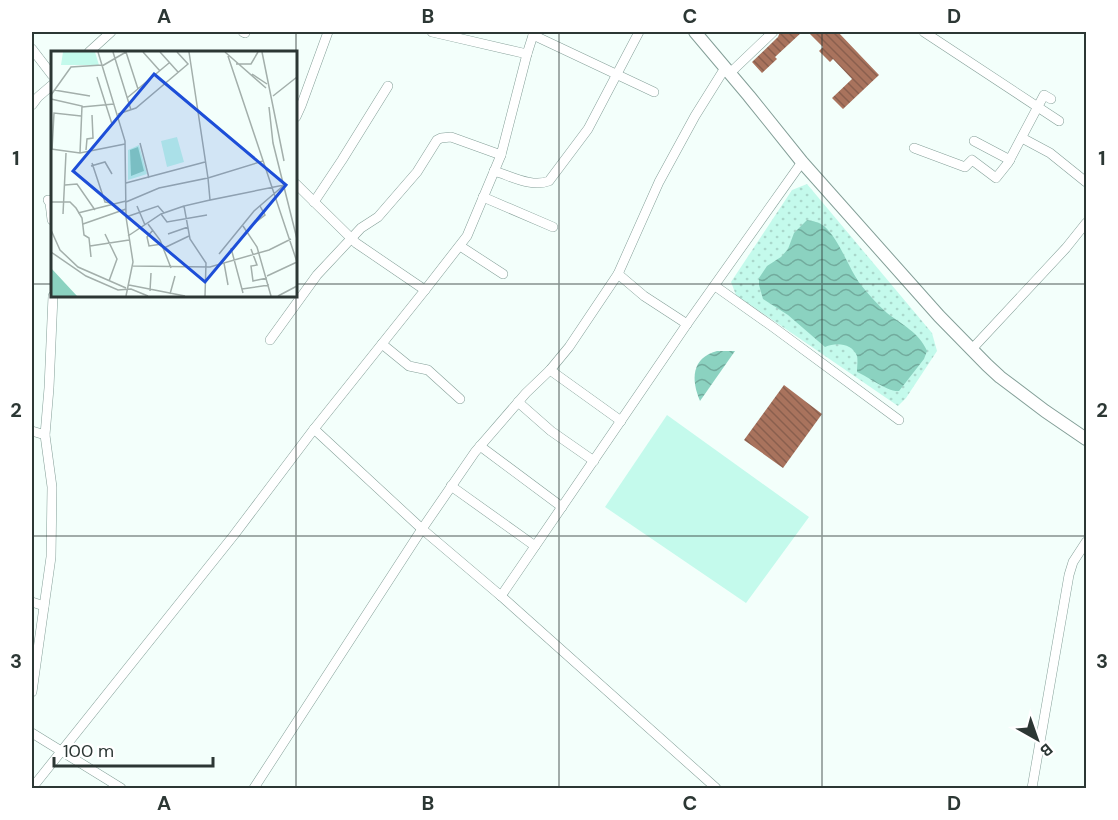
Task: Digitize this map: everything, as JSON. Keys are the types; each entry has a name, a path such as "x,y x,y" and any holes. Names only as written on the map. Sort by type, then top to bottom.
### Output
{"street":[{"path":"90,51 111,32"},
{"path":"297,115 328,32"},
{"path":"432,32 527,54"},
{"path":"477,32 478,42"},
{"path":"494,171 529,182 549,181 588,129 639,32"},
{"path":"254,789 451,486 480,446 569,347 618,274 659,182 695,116 728,70 773,32"},
{"path":"924,32 1059,121"},
{"path":"32,788 234,536 314,429 467,236 501,155 534,33 654,92"},
{"path":"698,33 802,162 939,316 987,365 1018,391 1086,439"},
{"path":"32,49 51,74"},
{"path":"32,105 51,86"},
{"path":"314,202 388,86"},
{"path":"914,148 965,167 972,160 996,178 1010,160 1044,95 1051,99"},
{"path":"270,340 317,275 361,228 378,217 417,172 437,140 451,137 501,155"},
{"path":"1022,138 1050,153 1086,182"},
{"path":"974,141 1010,160"},
{"path":"501,596 687,324 802,162"},
{"path":"297,184 351,238 425,290"},
{"path":"483,197 553,227"},
{"path":"48,200 51,216"},
{"path":"972,350 1086,224"},
{"path":"460,246 503,274"},
{"path":"618,274 644,296 687,324"},
{"path":"715,286 899,420"},
{"path":"32,692 51,557 52,487 45,435 53,297"},
{"path":"382,344 409,366 428,370 460,399"},
{"path":"550,370 621,421"},
{"path":"518,402 551,431 594,461"},
{"path":"314,429 422,529 501,596 716,789"},
{"path":"32,431 45,435"},
{"path":"480,446 562,507"},
{"path":"451,486 535,546"},
{"path":"1032,789 1069,575 1073,562 1086,544"},
{"path":"32,602 44,606"},
{"path":"32,733 121,789"}],"shaded area":[{"path":"807,184 932,333 937,351 906,398 898,406 736,295 731,282 792,190"},
{"path":"667,415 809,517 746,603 605,507"}],"water":[{"path":"807,220 824,226 830,232 864,289 884,310 924,344 927,351 924,359 899,391 884,387 857,372 857,356 851,348 839,344 825,347 788,315 763,299 759,278 767,266 781,257 788,249 794,233"},
{"path":"717,351 735,351 700,401 695,385 695,371 702,359"}],"building":[{"path":"780,32 802,32 775,57 777,59 762,73 752,62 778,37"},
{"path":"808,32 838,32 879,75 843,109 832,98 852,79 833,59 830,62 819,51 823,47"},
{"path":"784,385 822,414 783,468 744,440"}]}
